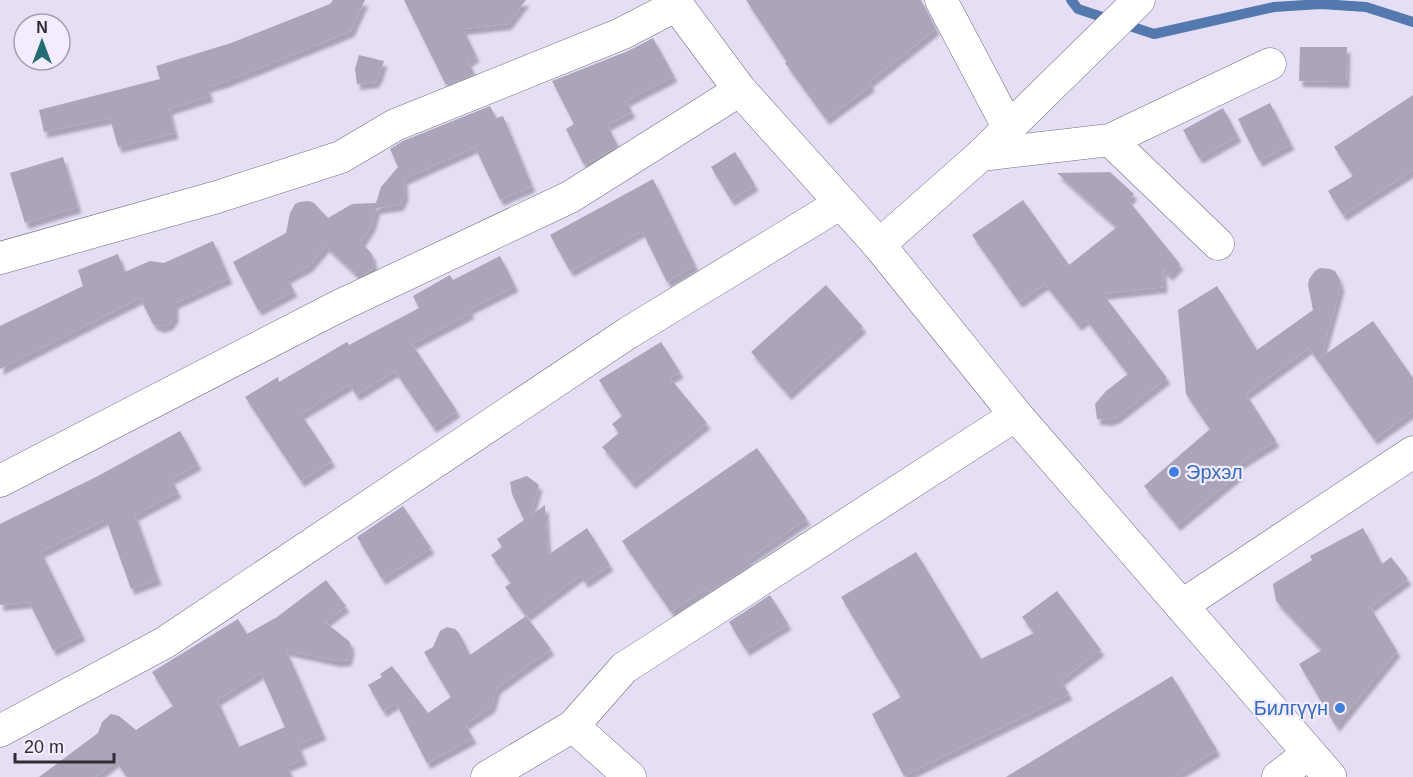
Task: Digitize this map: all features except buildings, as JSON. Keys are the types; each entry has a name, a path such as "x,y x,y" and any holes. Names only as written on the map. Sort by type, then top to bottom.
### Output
{"main road":[{"path":"675,3 740,90 879,245 1016,415 1319,765"}],"street":[{"path":"941,0 1008,127"},
{"path":"879,245 981,155 1139,0"},
{"path":"0,258 217,197 341,157 395,125 621,34 675,3"},
{"path":"981,155 1110,140 1270,64"},
{"path":"0,481 337,307 570,197 740,90"},
{"path":"1110,140 1218,244"},
{"path":"0,731 164,643 628,333 841,203"},
{"path":"487,777 573,726 624,668 1016,415"},
{"path":"1181,606 1413,452"},
{"path":"573,726 630,777"},
{"path":"1278,777 1319,765"}],"waterway":[{"path":"1071,0 1078,9 1154,34 1274,7 1321,4 1366,7 1413,22"}],"place":[{"name":"Эрхэл","path":"1174,472"},
{"name":"Билгүүн","path":"1340,708"}]}
